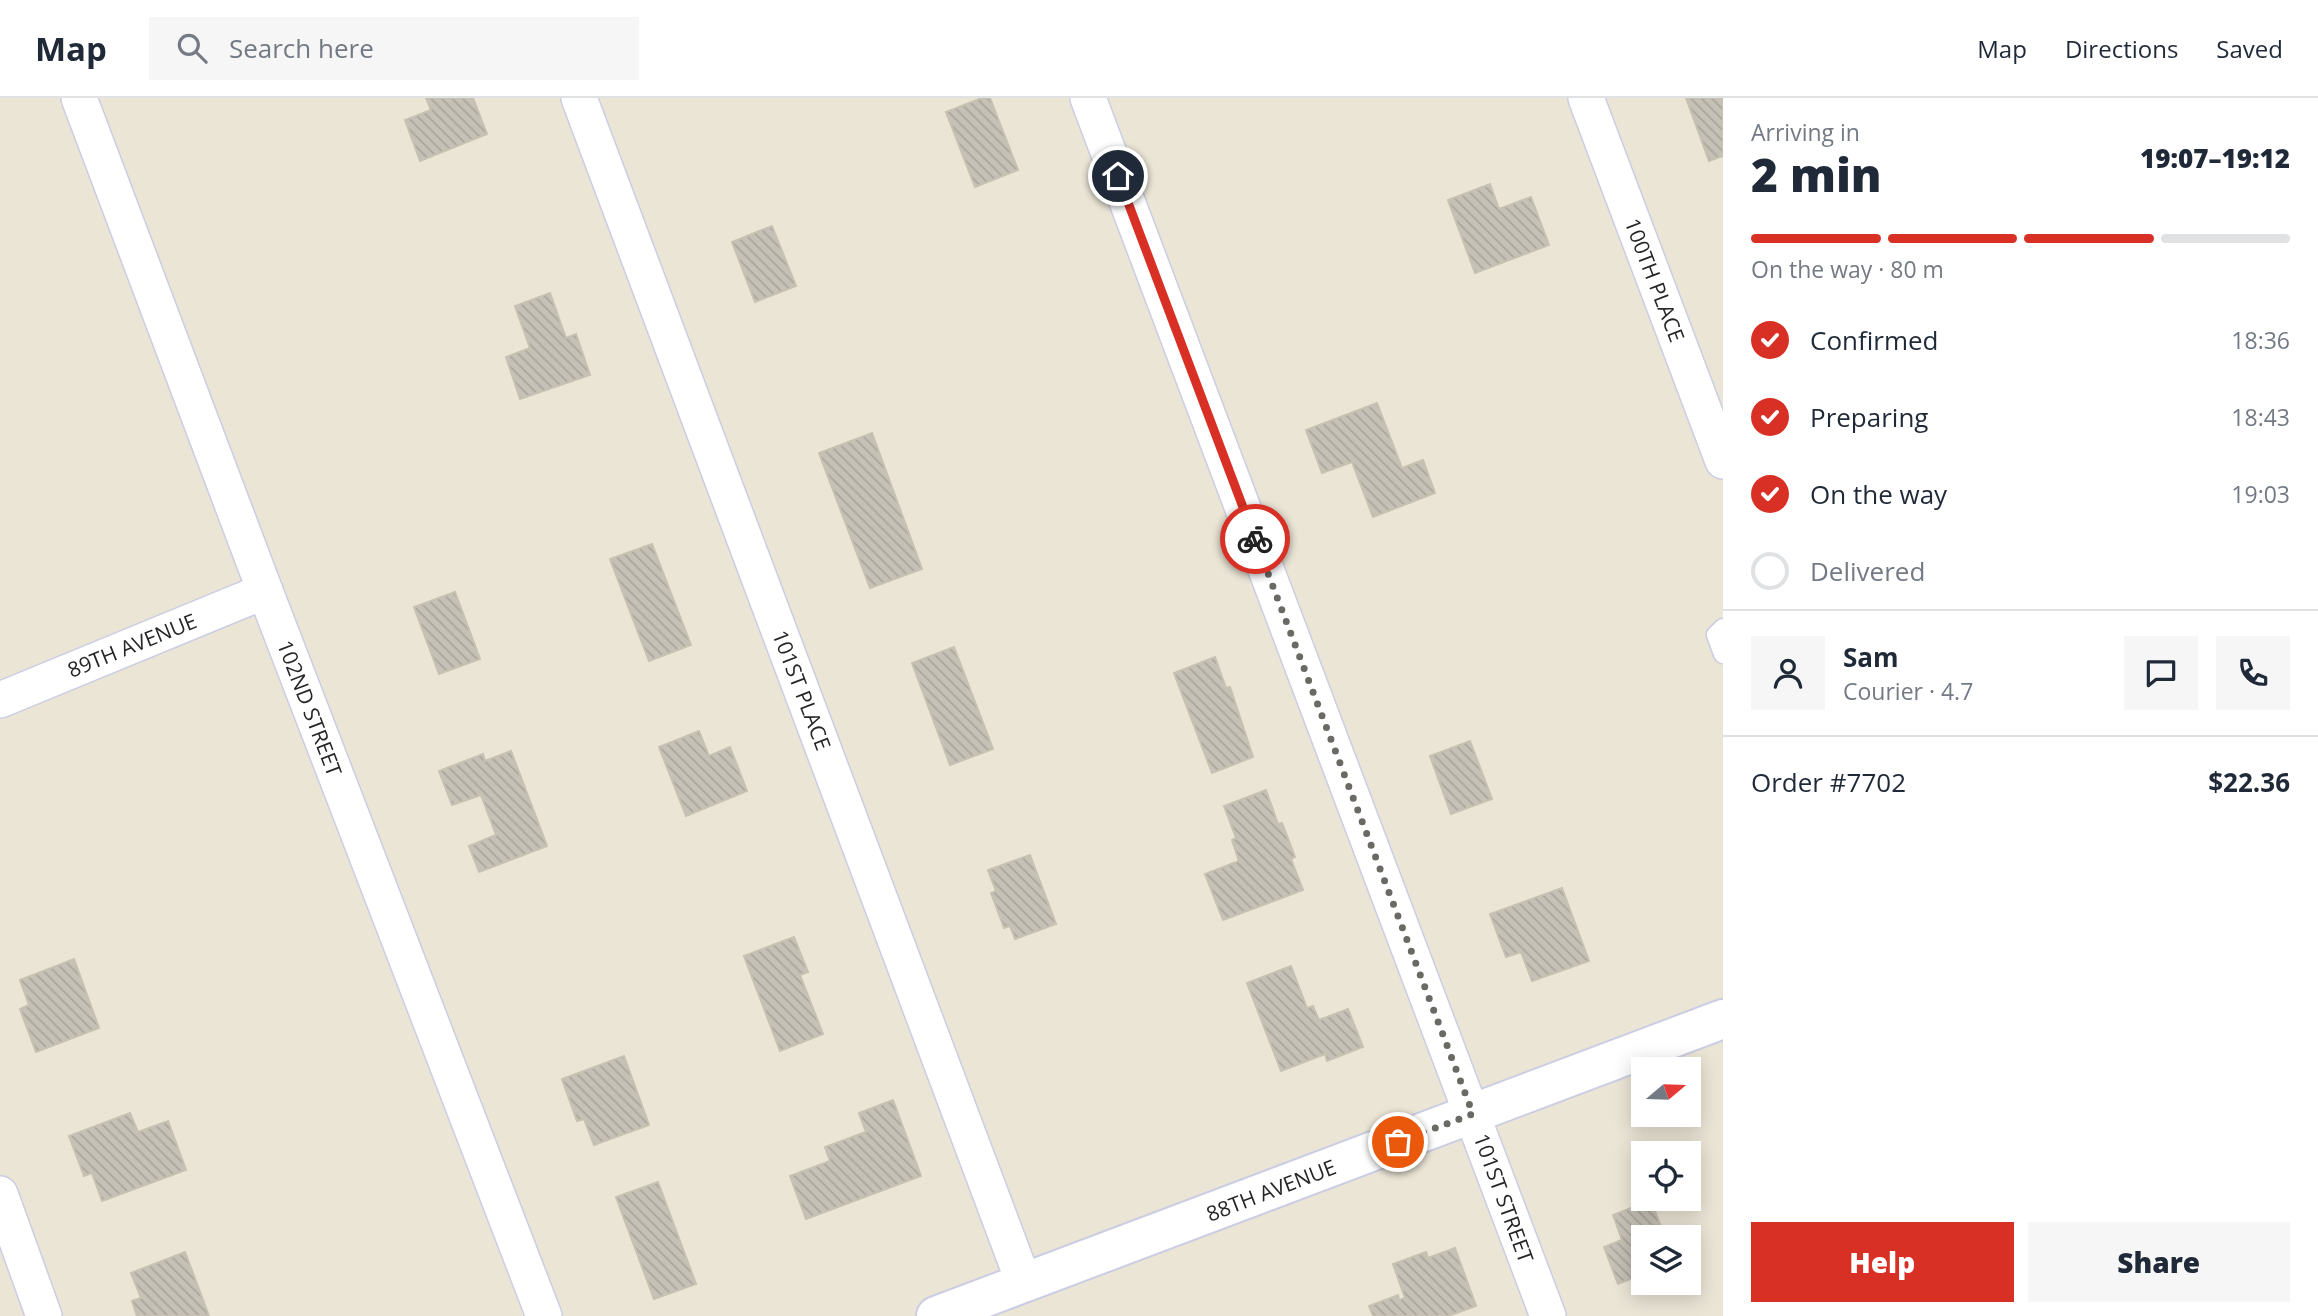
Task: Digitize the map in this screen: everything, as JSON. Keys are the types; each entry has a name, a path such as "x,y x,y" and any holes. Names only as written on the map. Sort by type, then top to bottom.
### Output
{"street":[{"name":"102ND STREET","path":"79,98 544,1316"},
{"name":"101ST PLACE","path":"579,98 1024,1283"},
{"name":"101ST STREET","path":"1088,98 1548,1316"},
{"name":"100TH PLACE","path":"1586,98 1723,461"},
{"name":"89TH AVENUE","path":"0,700 265,591"},
{"name":"88TH AVENUE","path":"936,1316 1723,1019"},
{"path":"0,1194 44,1316"}],"lane":[{"path":"1723,628 1716,635 1723,654"}],"building":[{"path":"426,98 473,98 487,134 420,161 405,120 431,110"},
{"path":"982,98 990,98 1018,170 975,187 946,112"},
{"path":"1686,98 1723,98 1723,156 1709,161"},
{"path":"1490,184 1499,209 1531,197 1549,245 1475,273 1448,200"},
{"path":"772,226 796,286 755,302 732,242"},
{"path":"550,293 566,338 576,334 590,375 520,399 506,357 530,348 515,306"},
{"path":"1377,403 1402,468 1423,460 1435,493 1373,517 1352,462 1322,473 1306,430"},
{"path":"872,433 922,569 870,588 819,453"},
{"path":"652,544 691,645 649,661 610,559"},
{"path":"455,592 480,659 439,674 414,607"},
{"path":"954,647 993,749 950,765 912,663"},
{"path":"1215,657 1226,688 1230,687 1253,757 1212,773 1174,673"},
{"path":"699,731 709,756 730,747 747,791 686,816 659,747"},
{"path":"1470,741 1492,799 1451,814 1430,756"},
{"path":"511,751 547,846 479,872 469,846 496,835 481,795 452,805 439,771 483,754 485,761"},
{"path":"1266,790 1278,824 1282,823 1295,857 1291,859 1303,890 1223,920 1205,874 1239,861 1232,840 1236,838 1224,806"},
{"path":"1030,855 1056,924 1015,939 1010,926 1004,928 991,893 996,891 988,870"},
{"path":"1562,888 1589,961 1532,981 1521,952 1506,957 1490,914"},
{"path":"794,937 808,972 800,975 823,1034 780,1051 744,956"},
{"path":"74,959 99,1028 36,1052 20,1009 29,1005 20,980"},
{"path":"1291,966 1307,1008 1313,1006 1319,1020 1348,1009 1363,1047 1327,1061 1325,1054 1281,1071 1247,983"},
{"path":"624,1056 649,1125 594,1145 584,1119 577,1121 562,1079"},
{"path":"893,1100 921,1176 806,1219 790,1176 830,1161 825,1147 866,1132 859,1113"},
{"path":"130,1113 138,1132 168,1121 186,1170 102,1201 92,1173 84,1176 69,1136"},
{"path":"658,1182 696,1284 654,1299 616,1197"},
{"path":"1631,1208 1631,1211 1655,1211 1660,1225 1631,1225 1631,1279 1618,1284 1604,1247 1622,1240 1613,1215"},
{"path":"1455,1248 1476,1306 1448,1316 1373,1316 1369,1306 1398,1295 1399,1300 1405,1298 1393,1264 1426,1252 1428,1258"},
{"path":"185,1252 209,1316 137,1316 132,1301 141,1298 131,1273"}],"way so far":[{"path":"1255,539 1473,1114 1398,1142"}],"route":[{"path":"1118,176 1255,539"}]}
